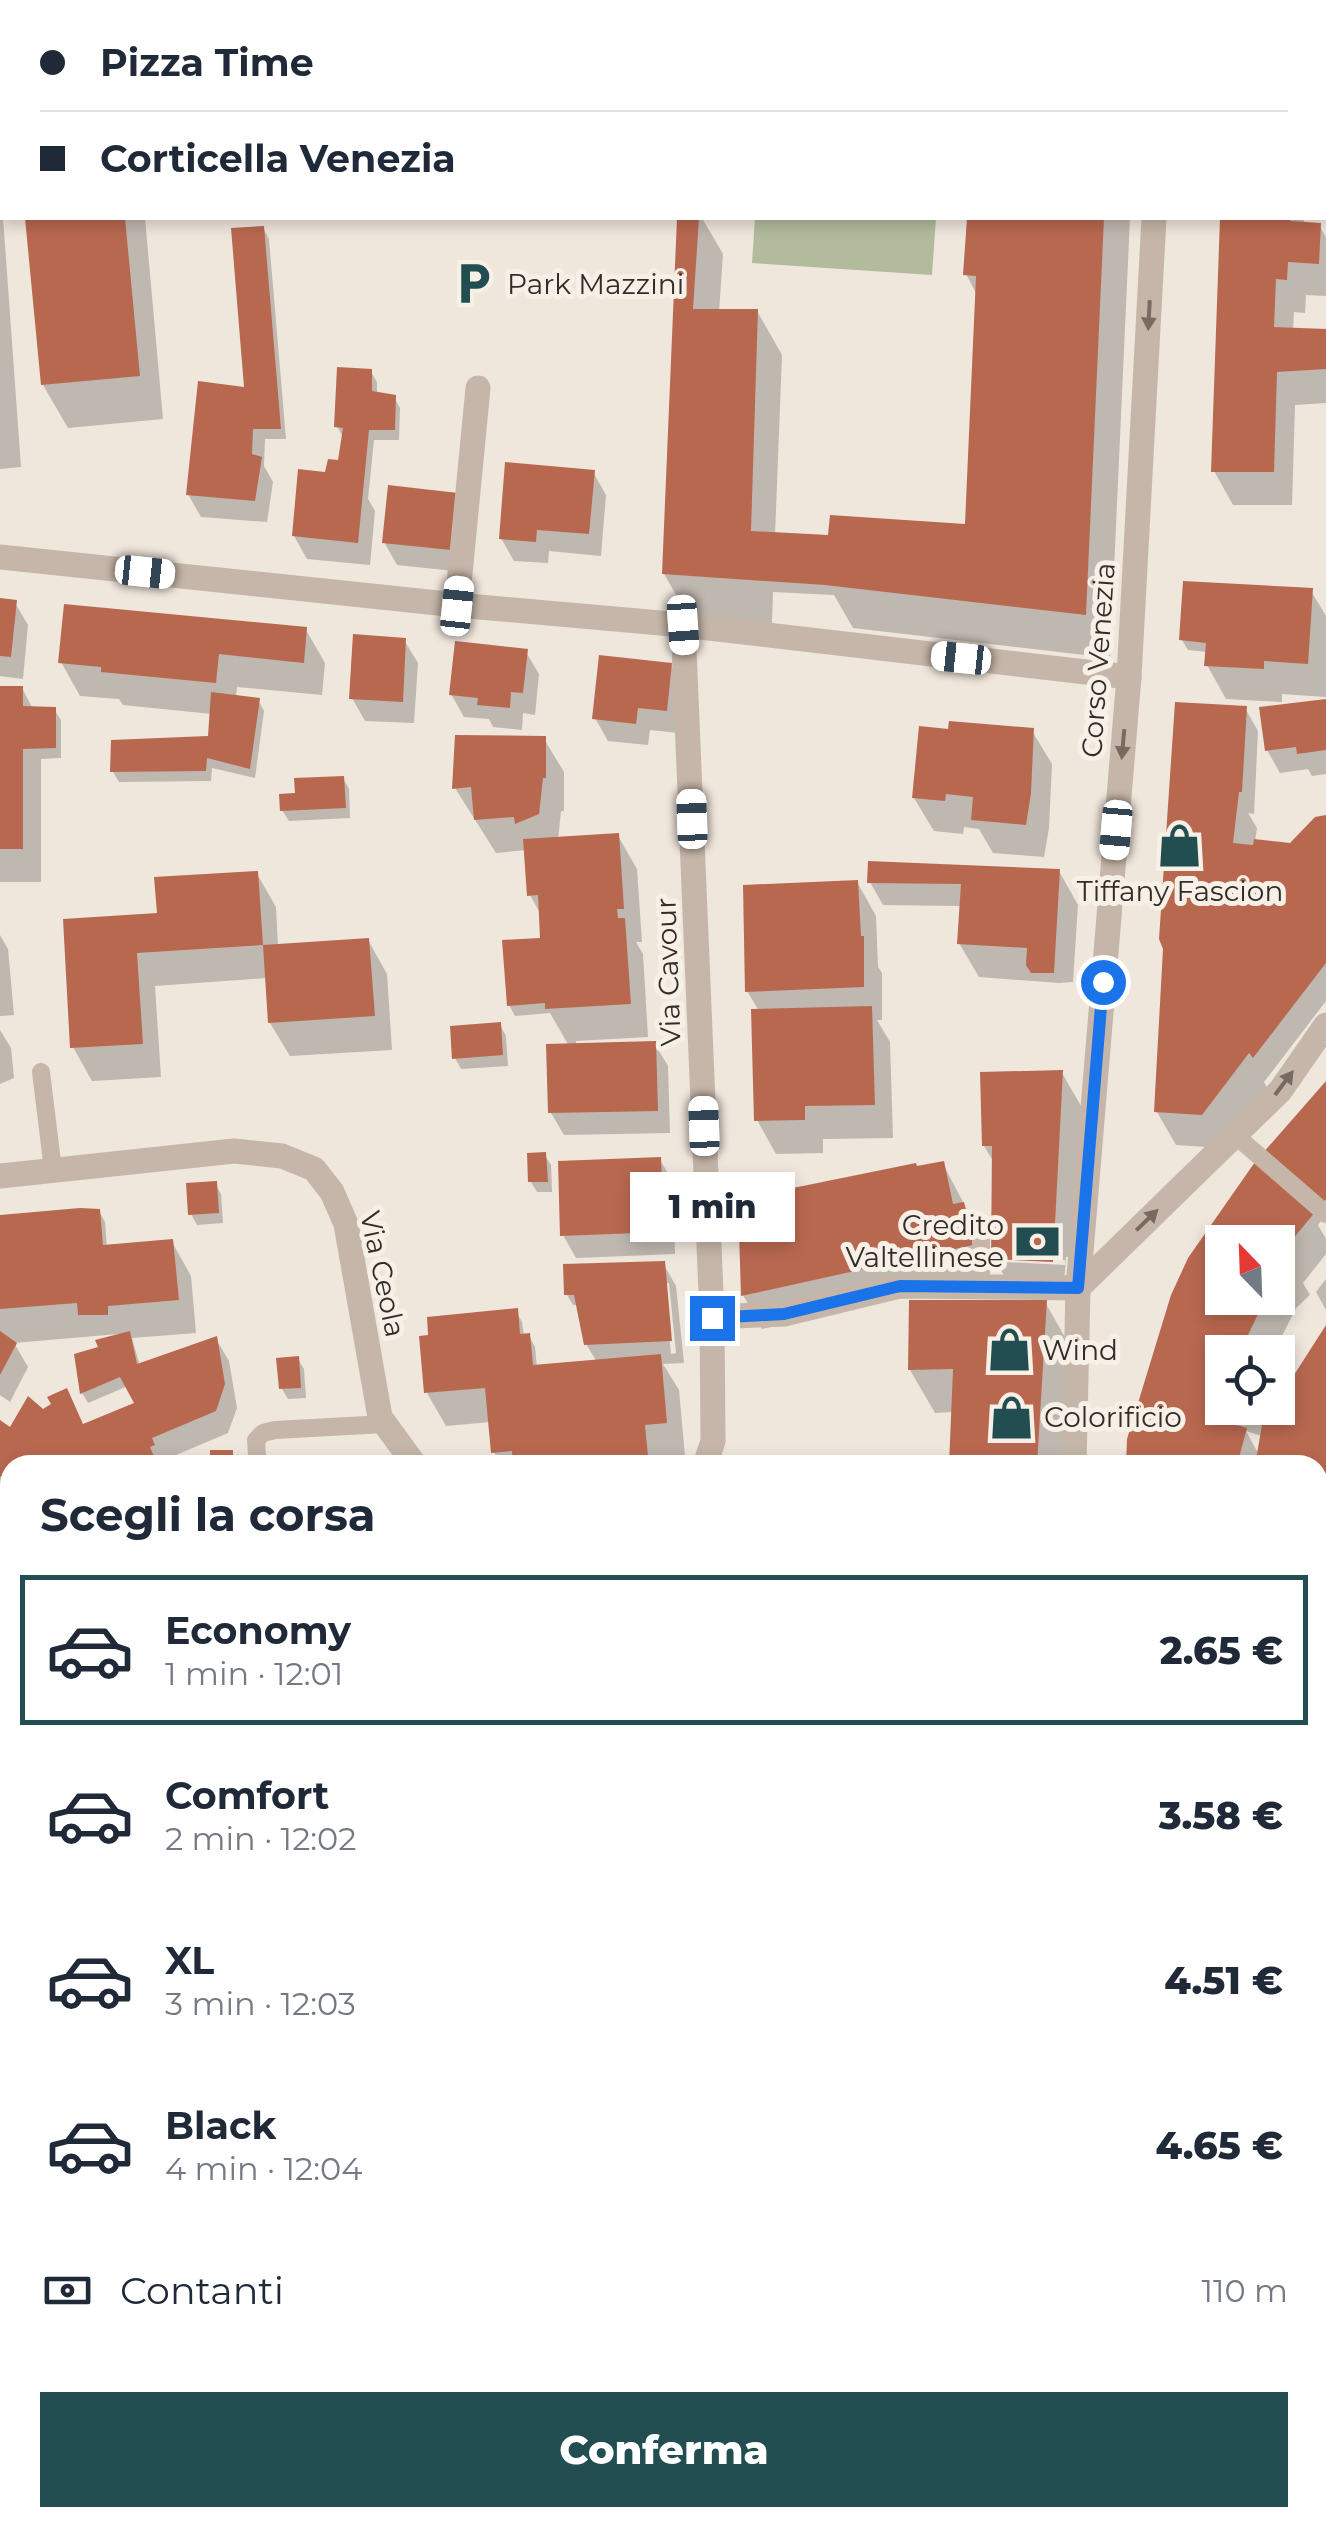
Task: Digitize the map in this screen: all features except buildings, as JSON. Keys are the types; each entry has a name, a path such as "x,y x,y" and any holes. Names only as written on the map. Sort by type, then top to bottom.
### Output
{"street":[{"name":"Corso Venezia","path":"1074,1455 1078,1288 1129,677 1154,220"},
{"path":"457,606 478,388"},
{"path":"0,557 457,606 683,625 1129,677"},
{"name":"Via Cavour","path":"683,625 712,1318 713,1441 708,1455"},
{"path":"712,1318 784,1314 900,1286 1078,1288 1280,1091 1326,1025"},
{"name":"Via Ceola","path":"0,1176 234,1151 282,1156 314,1169 332,1192 346,1224 380,1417 408,1455"}],"lane":[{"path":"40,1072 54,1170"},
{"path":"1235,1134 1326,1214"},
{"path":"981,1226 982,1288"},
{"path":"256,1455 256,1440 275,1430 385,1424"}],"green space":[{"path":"755,220 936,220 932,275 752,263"}],"place":[{"name":"Park Mazzini","path":"474,284"},
{"name":"Tiffany Fascion","path":"1180,846"},
{"name":"Credito Valtellinese","path":"1037,1241"},
{"name":"Wind","path":"1009,1350"},
{"name":"Colorificio","path":"1011,1417"}],"route":[{"path":"712,1318 784,1314 900,1286 1078,1288 1103,982"}]}
